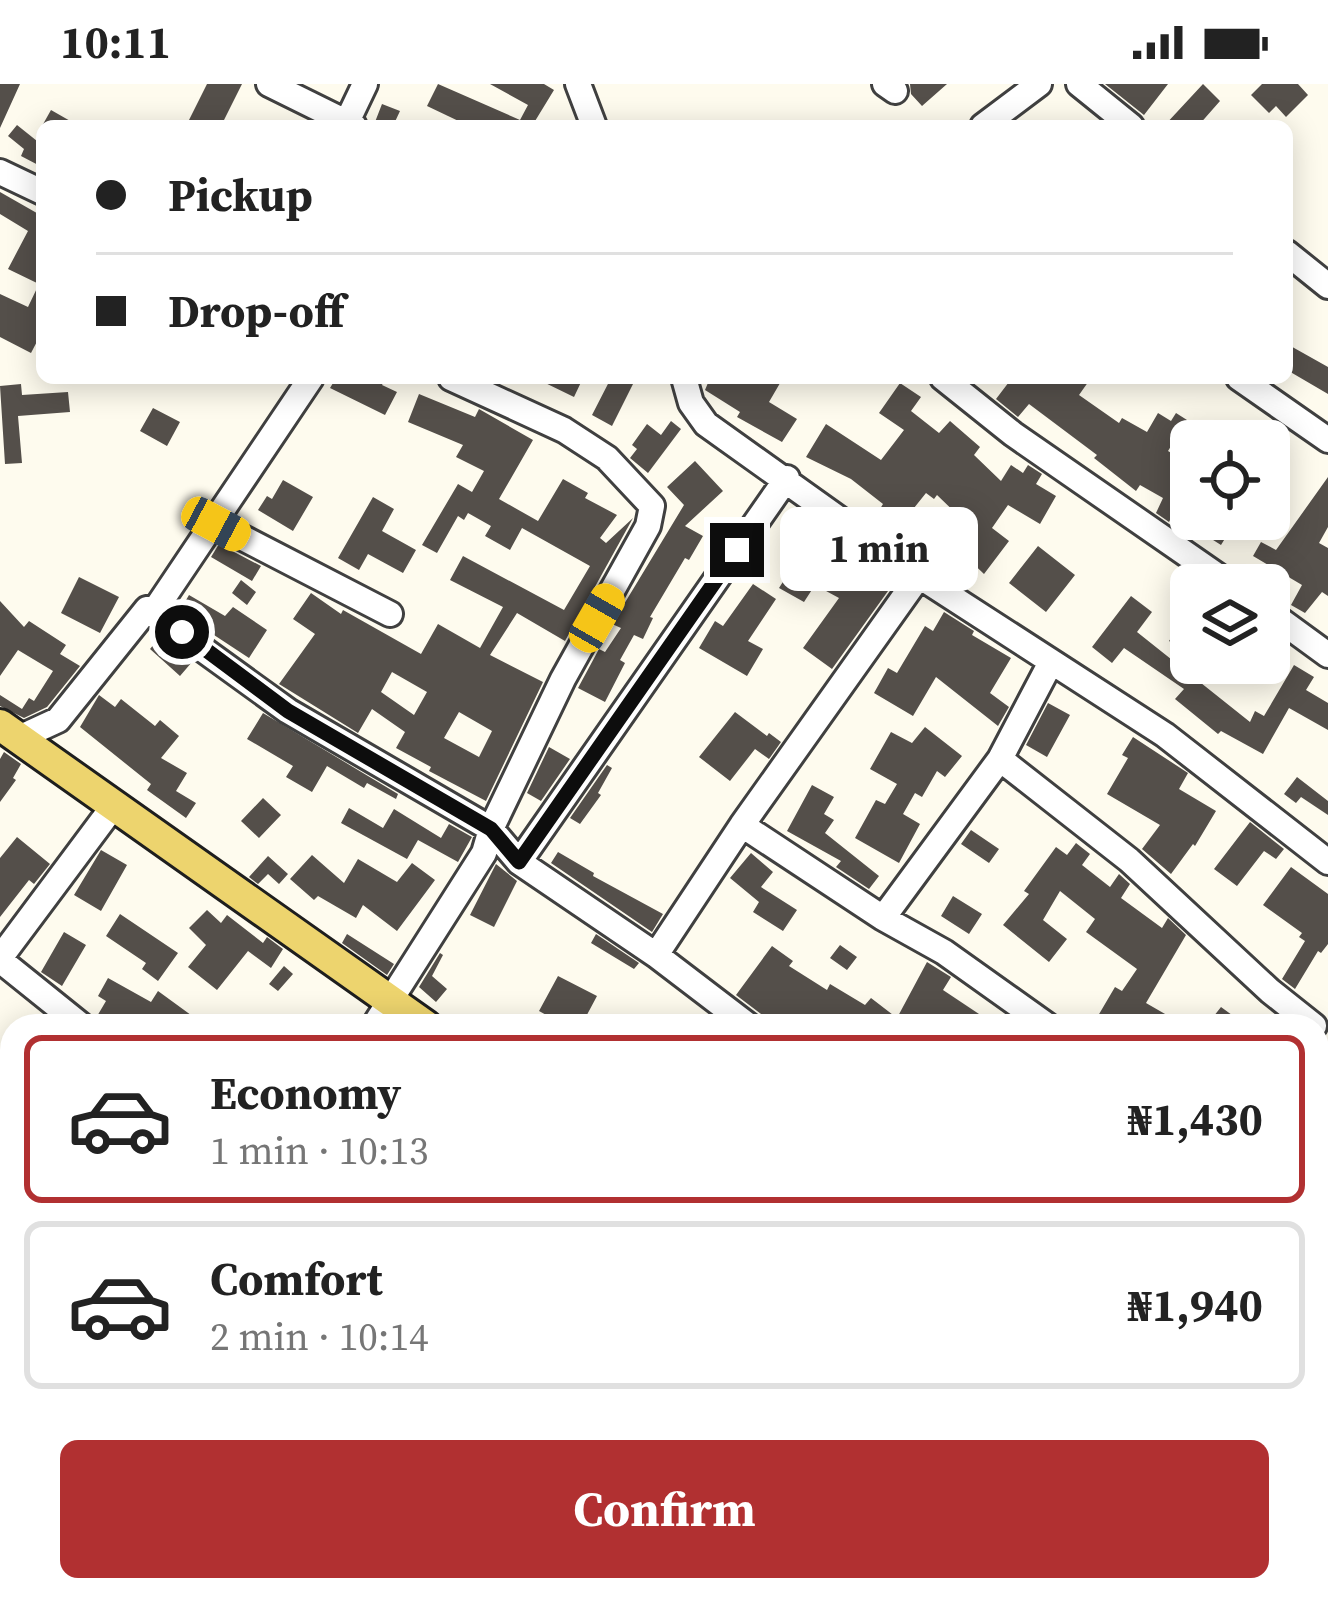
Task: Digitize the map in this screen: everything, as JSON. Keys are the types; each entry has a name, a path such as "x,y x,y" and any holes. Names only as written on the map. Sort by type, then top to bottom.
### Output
{"main road":[{"path":"9,732 115,804 382,1013"}],"street":[{"path":"269,84 339,120"},
{"path":"351,120 365,84"},
{"path":"578,84 592,120"},
{"path":"1079,84 1124,120"},
{"path":"990,120 1033,86"},
{"path":"0,172 36,189"},
{"path":"1293,258 1328,286"},
{"path":"9,732 58,720 147,609 157,607 307,384"},
{"path":"686,384 691,404 706,424 920,576 1165,735 1328,862"},
{"path":"950,384 1013,434 1201,564"},
{"path":"1248,384 1328,440"},
{"path":"382,1013 484,853 562,679 649,526 652,506 607,458 503,388"},
{"path":"519,862 787,478"},
{"path":"216,524 390,614"},
{"path":"656,955 742,825 920,576"},
{"path":"147,609 288,711 491,829 519,862 733,1014"},
{"path":"1290,627 1328,655"},
{"path":"883,918 1000,759 1051,662"},
{"path":"1000,759 1129,860 1299,1014"},
{"path":"67,1014 0,959 115,804"},
{"path":"742,825 883,918 944,952 1031,1014"}],"building":[{"path":"0,84 20,84 0,128"},
{"path":"207,84 242,84 224,120 189,120"},
{"path":"438,84 520,120 456,120 427,106"},
{"path":"490,84 544,84 554,90 536,120 520,120 528,105"},
{"path":"910,84 947,84 922,106 911,94"},
{"path":"1105,84 1168,84 1144,115"},
{"path":"1203,84 1220,101 1203,120 1170,120"},
{"path":"1262,84 1298,84 1308,95 1286,117 1276,106 1269,113 1251,95"},
{"path":"382,104 400,111 396,120 376,120"},
{"path":"51,110 68,120 45,120"},
{"path":"17,125 36,140 36,164 21,156 24,149 8,136"},
{"path":"0,192 36,213 36,283 8,269 28,231 0,214"},
{"path":"36,290 36,343 31,353 0,337 0,294 28,307"},
{"path":"1293,347 1328,367 1328,394 1293,374"},
{"path":"21,384 22,395 68,392 70,412 18,416 22,463 5,464 0,386"},
{"path":"332,384 383,384 397,392 385,415 330,388"},
{"path":"547,384 580,384 574,397"},
{"path":"608,384 633,384 612,426 592,415"},
{"path":"708,384 780,384 769,402 797,419 782,442 737,417 740,412 705,390"},
{"path":"902,384 921,397 911,411 939,433 950,421 980,447 974,455 1001,481 1011,465 1023,473 1028,465 1042,474 1036,484 1056,496 1040,524 1008,505 992,528 1009,541 984,574 962,553 972,541 957,529 964,521 937,495 934,499 926,493 898,540 872,522 883,504 851,479 806,457 826,424 881,460 904,430 879,413"},
{"path":"1007,384 1087,384 1079,395 1119,423 1122,418 1147,432 1158,413 1170,420 1169,522 1156,513 1163,498 1140,485 1136,491 1029,404 1018,417 996,399"},
{"path":"419,394 475,417 479,409 533,440 499,499 538,521 563,479 588,493 585,498 617,515 600,538 606,543 633,518 565,641 517,613 490,655 543,682 486,801 396,748 405,732 372,709 358,733 279,684 315,634 293,619 311,593 341,614 343,610 421,654 438,624 480,648 503,607 450,580 463,556 564,610 590,566 522,528 510,550 485,536 491,526 468,513 464,520 458,516 437,553 422,545 458,484 472,492 484,471 456,457 463,445 408,422","holes":["392,672 427,692 414,715 381,692","459,712 492,731 479,757 444,738"]},
{"path":"153,408 180,422 167,446 140,431"},
{"path":"671,421 681,429 648,473 630,458 637,449 632,445 647,424 661,435"},
{"path":"695,461 723,491 685,526 703,536 650,617 643,639 634,635 605,702 578,688 599,649 605,652 621,628 612,624 684,505 667,487"},
{"path":"1328,477 1328,527 1319,543 1328,548 1328,596 1322,592 1305,613 1291,605 1302,585 1290,578 1290,564 1267,564 1253,556 1261,542 1276,550 1283,540 1290,540 1290,530"},
{"path":"283,480 313,497 293,531 258,510 267,496 272,499"},
{"path":"373,497 394,509 382,531 416,550 403,573 368,554 359,570 338,558"},
{"path":"219,544 261,566 252,581 211,557"},
{"path":"1038,546 1075,575 1046,612 1009,583"},
{"path":"808,554 840,573 845,563 888,591 832,669 803,648 839,598 815,585 804,602 779,588 786,577 792,581"},
{"path":"79,577 119,597 100,633 61,613"},
{"path":"241,580 256,592 247,605 232,593"},
{"path":"753,584 776,599 748,641 763,649 747,676 699,648 715,621 723,626"},
{"path":"189,595 225,616 233,607 267,630 249,658 179,612"},
{"path":"1131,596 1152,612 1137,632 1170,658 1170,679 1124,648 1112,663 1092,647"},
{"path":"0,601 24,627 29,621 66,645 60,654 80,666 47,707 24,718 0,706 0,695 22,709 29,698 34,701 53,671 18,650 0,676"},
{"path":"944,612 1011,658 990,693 1009,707 998,726 936,677 913,716 874,693 888,668 897,673 925,626 933,631"},
{"path":"159,638 192,662 180,676 150,649"},
{"path":"1294,665 1314,677 1306,690 1328,703 1328,730 1289,708 1263,754 1221,731 1218,734 1175,699 1184,689 1177,684 1202,684 1250,722 1255,711 1264,716 1283,684 1290,684"},
{"path":"99,695 115,707 121,699 155,726 160,720 179,736 161,758 187,773 176,791 196,803 186,818 147,790 151,784 80,727"},
{"path":"1048,703 1070,715 1047,757 1026,745"},
{"path":"735,712 781,742 769,759 755,749 730,781 699,757"},
{"path":"263,713 398,794 396,799 367,783 364,788 327,766 312,792 286,777 293,766 247,739"},
{"path":"925,727 962,756 945,777 937,771 922,797 915,793 903,814 920,824 899,863 855,838 876,800 885,804 897,784 870,769 891,732 912,743"},
{"path":"1133,737 1188,773 1179,789 1216,811 1171,874 1142,849 1160,825 1107,794 1128,758 1122,755"},
{"path":"549,747 570,759 541,801 527,793"},
{"path":"4,752 21,764 0,802 0,759"},
{"path":"607,765 612,768 601,795 580,824 570,818"},
{"path":"1297,777 1328,801 1328,815 1301,797 1296,803 1284,794"},
{"path":"812,785 834,797 824,814 834,820 825,833 879,876 869,889 836,867 841,861 787,831"},
{"path":"263,798 281,815 259,838 241,821"},
{"path":"349,808 383,828 394,809 441,838 449,824 472,837 458,862 418,840 407,859 341,823"},
{"path":"1250,822 1284,849 1276,859 1264,851 1237,886 1214,869"},
{"path":"971,830 999,849 989,863 961,844"},
{"path":"17,837 50,864 34,884 29,880 0,917 0,858"},
{"path":"1076,843 1090,854 1082,865 1110,887 1119,874 1130,884 1121,898 1162,928 1168,918 1186,935 1146,1003 1165,1014 1099,1014 1115,987 1122,991 1137,969 1086,932 1095,919 1060,891 1043,920 1067,939 1049,962 1003,925 1029,894 1024,891 1056,847 1067,855"},
{"path":"101,850 127,865 101,911 74,895"},
{"path":"558,852 663,914 652,932 551,863"},
{"path":"751,853 773,872 761,887 797,910 783,931 753,912 759,902 730,878"},
{"path":"312,855 344,883 358,859 397,882 412,863 435,880 397,931 363,905 356,918 318,896 314,900 290,879"},
{"path":"268,856 288,874 279,884 268,874 258,884 249,877"},
{"path":"496,864 517,881 494,927 470,915"},
{"path":"1291,867 1328,894 1328,944 1318,951 1295,989 1282,979 1305,941 1299,937 1302,933 1263,905"},
{"path":"953,896 982,914 969,934 941,916"},
{"path":"207,910 221,923 227,915 263,943 267,937 283,949 271,968 248,951 217,990 188,967 206,945 189,928"},
{"path":"120,914 178,953 158,981 142,969 146,963 106,936"},
{"path":"64,932 86,945 62,986 41,972"},
{"path":"347,934 394,964 387,975 342,943"},
{"path":"596,934 639,963 634,969 591,943"},
{"path":"840,945 857,957 847,970 830,958"},
{"path":"772,946 793,961 789,966 827,990 830,984 865,1005 871,998 892,1014 761,1014 736,995"},
{"path":"440,953 432,976 447,989 436,1002 419,987"},
{"path":"927,962 951,977 943,990 979,1014 899,1014"},
{"path":"284,966 293,974 278,991 269,984"},
{"path":"558,976 597,996 587,1014 539,1011"},
{"path":"108,978 151,1002 158,991 190,1014 98,1014 106,1001 98,996"}],"route":[{"path":"182,632 288,711 491,829 519,862 737,550"}]}
